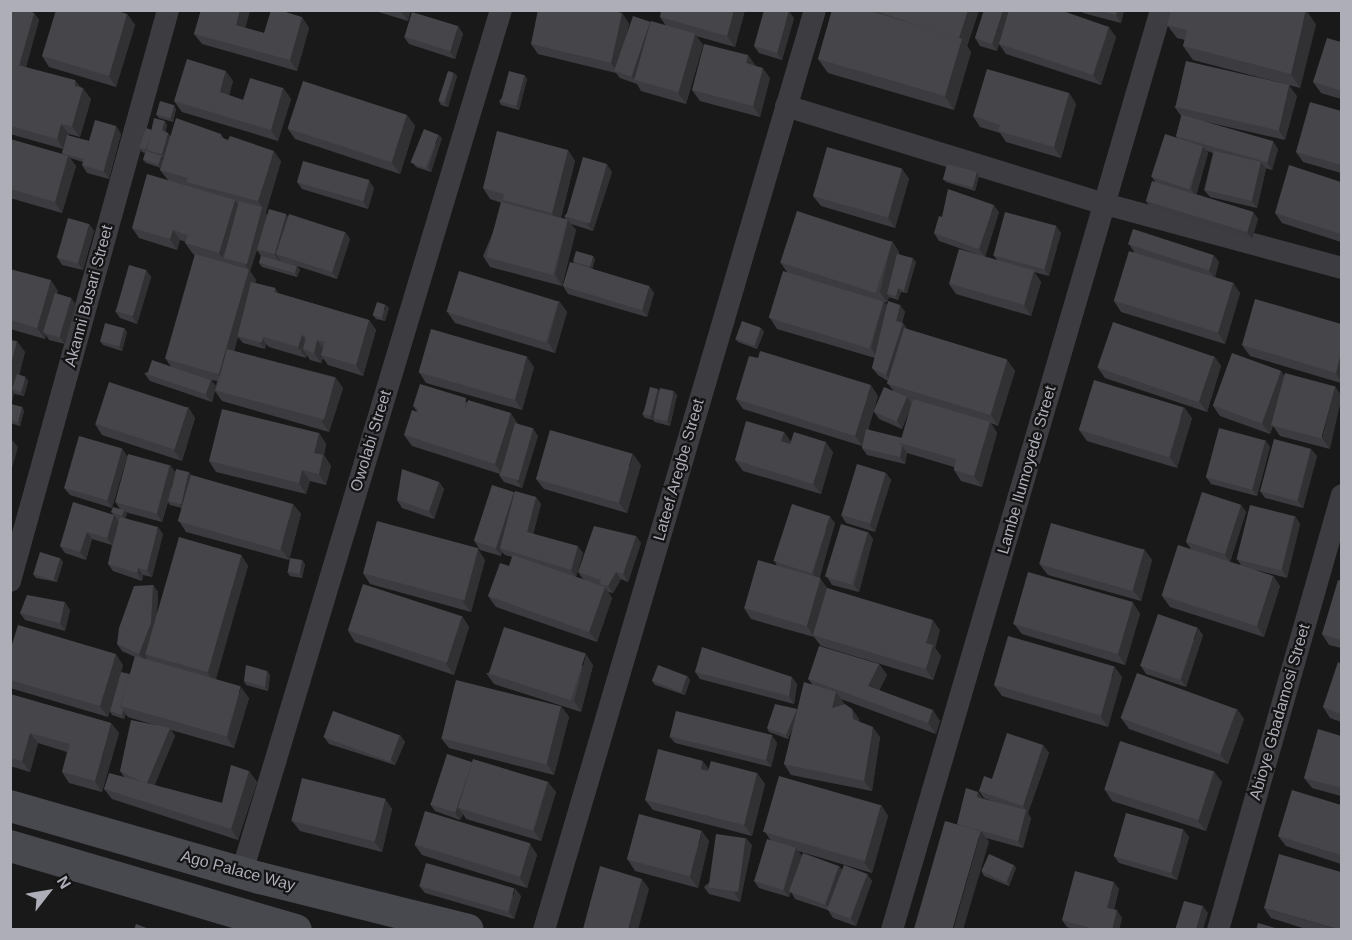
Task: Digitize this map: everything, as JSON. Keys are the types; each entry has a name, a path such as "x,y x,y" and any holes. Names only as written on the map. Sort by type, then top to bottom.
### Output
{"main road":[{"name":"Ago Palace Way","path":"10,806 242,872 468,930"},
{"path":"43,855 53,818"},
{"path":"99,871 108,834"},
{"path":"10,846 99,871 230,921 296,930"}],"street":[{"name":"Akanni Busari Street","path":"10,581 168,10"},
{"name":"Owolabi Street","path":"242,872 501,10"},
{"name":"Lateef Aregbe Street","path":"544,930 815,10"},
{"name":"Lambe Ilumoyede Street","path":"892,930 1161,10"},
{"path":"786,106 1105,204 1341,268"},
{"name":"Abioye Gbadamosi Street","path":"1218,930 1341,495"}],"building":[{"path":"10,10 27,10 34,13 19,66 10,63"},
{"path":"56,10 115,10 127,14 109,76 42,56"},
{"path":"201,10 240,10 236,25 264,33 271,10 302,17 290,60 194,34"},
{"path":"538,10 611,10 622,13 611,63 531,44"},
{"path":"661,10 734,10 727,36 660,17"},
{"path":"764,10 789,11 777,53 754,46"},
{"path":"832,10 867,10 962,39 945,96 818,59"},
{"path":"874,10 968,10 959,38"},
{"path":"984,10 1003,10 992,44 975,38"},
{"path":"1009,10 1060,10 1109,27 1093,75 999,44"},
{"path":"1096,10 1117,10 1116,15"},
{"path":"1171,10 1306,10 1291,74 1183,46 1187,30 1167,25"},
{"path":"412,12 458,26 450,51 404,37"},
{"path":"633,16 650,22 631,77 614,71"},
{"path":"651,21 695,34 678,92 634,80"},
{"path":"1327,38 1341,42 1341,91 1313,82"},
{"path":"704,44 748,55 746,63 763,68 753,106 692,90"},
{"path":"187,59 226,71 220,92 243,100 250,78 283,88 271,130 174,101"},
{"path":"1186,61 1289,85 1279,131 1175,107"},
{"path":"10,63 75,80 75,86 83,88 72,126 61,124 57,139 10,126"},
{"path":"987,69 1069,93 1054,147 998,131 1000,125 973,116"},
{"path":"448,71 454,73 444,102 438,100"},
{"path":"509,71 524,75 516,106 501,102"},
{"path":"303,81 407,115 391,162 288,129"},
{"path":"160,101 174,105 171,119 156,114"},
{"path":"1310,102 1341,111 1341,165 1296,152"},
{"path":"1182,115 1273,141 1267,162 1176,136"},
{"path":"154,118 165,121 162,130 168,133 162,154 147,150"},
{"path":"176,118 221,134 220,137 228,140 230,136 274,151 258,201 186,182 188,178 160,170"},
{"path":"95,120 116,126 103,171 82,165"},
{"path":"146,128 152,130 146,149 139,148"},
{"path":"424,129 439,135 425,168 411,162"},
{"path":"497,131 568,150 552,213 503,200 504,194 483,188"},
{"path":"1165,134 1203,146 1189,189 1151,177"},
{"path":"67,135 89,141 84,159 62,153"},
{"path":"10,139 68,156 55,202 10,189"},
{"path":"827,147 902,168 888,218 813,196"},
{"path":"146,151 161,156 158,165 143,160"},
{"path":"1214,151 1261,162 1252,201 1205,190"},
{"path":"583,157 607,164 590,223 566,217"},
{"path":"303,161 369,180 363,201 297,182"},
{"path":"947,164 977,172 973,187 943,179"},
{"path":"1289,165 1341,182 1341,234 1275,213"},
{"path":"147,174 235,200 219,253 185,243 188,235 173,230 170,239 132,228"},
{"path":"1152,181 1253,212 1247,232 1146,201"},
{"path":"948,189 994,205 979,249 934,233 939,216 942,217"},
{"path":"239,201 262,207 247,264 224,258"},
{"path":"501,202 568,220 553,275 486,257"},
{"path":"269,209 286,214 275,254 257,249"},
{"path":"797,211 892,242 875,293 780,262"},
{"path":"1005,212 1056,226 1045,269 993,255"},
{"path":"289,214 345,232 332,272 276,254"},
{"path":"68,218 89,224 78,263 57,257"},
{"path":"1133,229 1214,255 1209,270 1128,244"},
{"path":"959,249 1034,270 1024,305 949,284"},
{"path":"576,251 593,256 590,267 573,262"},
{"path":"1129,251 1233,283 1218,333 1114,301"},
{"path":"195,254 249,269 219,374 165,359"},
{"path":"897,254 913,258 904,290 898,288 896,296 887,294"},
{"path":"261,256 297,266 295,273 259,263"},
{"path":"570,262 649,286 642,310 563,286"},
{"path":"129,265 146,270 133,316 116,311"},
{"path":"10,269 51,280 37,328 10,320"},
{"path":"459,271 558,301 546,343 446,312"},
{"path":"783,271 883,302 869,349 769,318"},
{"path":"251,282 275,288 262,342 237,336"},
{"path":"274,292 369,320 356,365 321,355 325,342 317,340 314,353 303,349 306,337 302,335 298,347 261,336"},
{"path":"55,293 71,298 59,337 43,332"},
{"path":"1255,299 1341,324 1341,352 1336,373 1242,345"},
{"path":"888,301 900,305 896,321 903,323 886,375 872,368"},
{"path":"377,302 386,305 381,318 373,315"},
{"path":"742,321 761,328 754,346 736,339"},
{"path":"1113,322 1214,357 1199,402 1097,367"},
{"path":"105,323 124,328 119,347 100,341"},
{"path":"904,328 1007,360 990,415 887,383"},
{"path":"431,329 527,357 515,400 419,372"},
{"path":"10,340 17,341 10,368"},
{"path":"227,349 335,378 324,420 216,391"},
{"path":"760,351 871,385 855,436 736,399 749,356 758,358"},
{"path":"1232,353 1281,371 1262,423 1213,406"},
{"path":"152,360 211,380 206,394 147,374"},
{"path":"1285,373 1335,386 1321,439 1271,425"},
{"path":"17,374 26,377 21,392 12,389"},
{"path":"1094,380 1184,407 1169,457 1079,430"},
{"path":"109,382 188,408 174,449 95,424"},
{"path":"420,384 466,398 465,411 468,400 511,413 495,464 404,435 412,410 417,412 418,408 413,406"},
{"path":"650,387 658,389 651,416 643,414"},
{"path":"884,387 907,397 896,422 873,412"},
{"path":"660,388 674,391 667,421 654,418"},
{"path":"913,399 990,422 974,476 954,470 956,459 900,443"},
{"path":"10,404 22,407 18,422 10,420"},
{"path":"222,409 319,433 314,453 323,455 319,474 302,470 299,483 209,461"},
{"path":"746,421 784,432 781,441 790,444 794,432 826,442 813,484 735,460"},
{"path":"515,423 533,428 518,480 500,475"},
{"path":"1219,428 1265,440 1252,490 1206,477"},
{"path":"866,429 902,438 900,457 862,448"},
{"path":"550,430 633,454 619,503 536,479"},
{"path":"79,436 122,448 107,500 64,488"},
{"path":"1274,439 1311,449 1297,501 1260,491"},
{"path":"128,454 170,465 157,513 115,502"},
{"path":"857,464 886,473 870,523 842,515"},
{"path":"176,469 189,472 181,504 169,501"},
{"path":"402,469 439,482 429,511 397,500"},
{"path":"191,475 293,504 280,550 178,521"},
{"path":"492,485 514,492 496,548 474,541"},
{"path":"515,491 536,497 527,532 578,546 571,570 500,548"},
{"path":"1202,492 1241,505 1225,554 1186,541"},
{"path":"73,502 114,515 107,538 87,532 80,552 60,546"},
{"path":"792,504 830,516 812,573 773,561"},
{"path":"1250,505 1295,516 1281,570 1236,559"},
{"path":"113,507 124,510 122,516 111,512"},
{"path":"120,517 158,527 147,570 138,568 137,573 108,564"},
{"path":"377,521 478,548 464,600 363,573"},
{"path":"1051,523 1144,550 1132,591 1039,564"},
{"path":"841,524 868,532 852,585 825,577"},
{"path":"594,526 636,536 623,574 616,572 608,586 600,584 601,580 578,572"},
{"path":"179,537 241,555 208,672 145,654"},
{"path":"1178,545 1273,576 1257,626 1162,595"},
{"path":"40,552 60,558 53,580 33,574"},
{"path":"513,555 605,587 589,632 488,596 500,563 509,566"},
{"path":"290,558 302,560 300,574 288,572"},
{"path":"758,560 820,578 807,626 744,608"},
{"path":"1028,572 1133,602 1118,654 1013,624"},
{"path":"1338,580 1341,581 1341,640 1322,634"},
{"path":"363,584 462,616 447,663 348,631"},
{"path":"153,585 151,623 139,654 117,644 119,628 134,586"},
{"path":"827,588 933,620 926,643 933,645 926,669 813,635"},
{"path":"27,595 65,602 60,623 20,613"},
{"path":"1158,614 1198,628 1180,680 1140,666"},
{"path":"18,625 116,654 100,706 10,680 10,651"},
{"path":"504,627 586,654 571,700 489,674"},
{"path":"1008,636 1115,667 1101,716 994,685"},
{"path":"819,646 879,664 868,686 933,710 928,723 808,679"},
{"path":"702,647 792,677 789,696 695,672"},
{"path":"135,656 241,686 226,736 121,706"},
{"path":"1338,662 1341,664 1341,714 1323,707"},
{"path":"246,665 267,671 265,687 244,681"},
{"path":"658,665 687,676 681,692 652,681"},
{"path":"121,672 130,674 120,706 123,710 122,715 110,711"},
{"path":"1137,673 1237,709 1220,754 1121,718"},
{"path":"456,680 561,706 546,764 441,738"},
{"path":"804,682 836,692 832,708 845,704 852,709 853,719 873,727 864,781 784,764"},
{"path":"10,694 111,723 95,781 62,772 70,744 30,733 22,761 10,758"},
{"path":"775,704 797,709 786,735 767,728"},
{"path":"333,711 400,735 390,762 323,737"},
{"path":"676,711 772,735 766,760 670,736"},
{"path":"131,720 170,728 147,783 120,771"},
{"path":"1318,729 1341,736 1341,788 1304,778"},
{"path":"1007,733 1043,745 1023,806 979,791 984,776 992,779"},
{"path":"1120,741 1214,772 1198,820 1104,790"},
{"path":"658,749 703,761 701,769 708,771 711,761 757,773 744,825 645,800"},
{"path":"447,754 472,762 455,812 431,804"},
{"path":"473,759 548,782 533,831 458,808"},
{"path":"231,765 249,771 231,829 104,789 109,773 222,803"},
{"path":"779,776 881,805 865,861 763,832"},
{"path":"302,778 385,799 375,841 291,821"},
{"path":"966,788 978,792 977,797 1026,810 1018,841 957,824"},
{"path":"1292,790 1341,805 1341,855 1278,836"},
{"path":"425,811 530,843 520,877 415,844"},
{"path":"1126,813 1184,830 1171,873 1114,856"},
{"path":"639,814 702,831 690,876 627,859"},
{"path":"945,821 981,831 952,930 914,930"},
{"path":"716,834 746,838 738,892 708,887"},
{"path":"767,839 796,848 783,890 754,881"},
{"path":"803,853 839,866 825,905 789,892"},
{"path":"989,854 1014,865 1006,882 981,871"},
{"path":"1279,854 1341,872 1341,930 1264,908"},
{"path":"426,863 514,888 508,911 419,886"},
{"path":"844,865 867,874 850,919 827,910"},
{"path":"600,866 642,879 628,930 583,929"},
{"path":"1075,871 1114,882 1107,908 1117,910 1112,930 1097,930 1062,920"},
{"path":"1184,901 1203,906 1196,930 1175,930"},
{"path":"1258,923 1282,930 1256,930"},
{"path":"136,924 152,930 134,930"}]}
